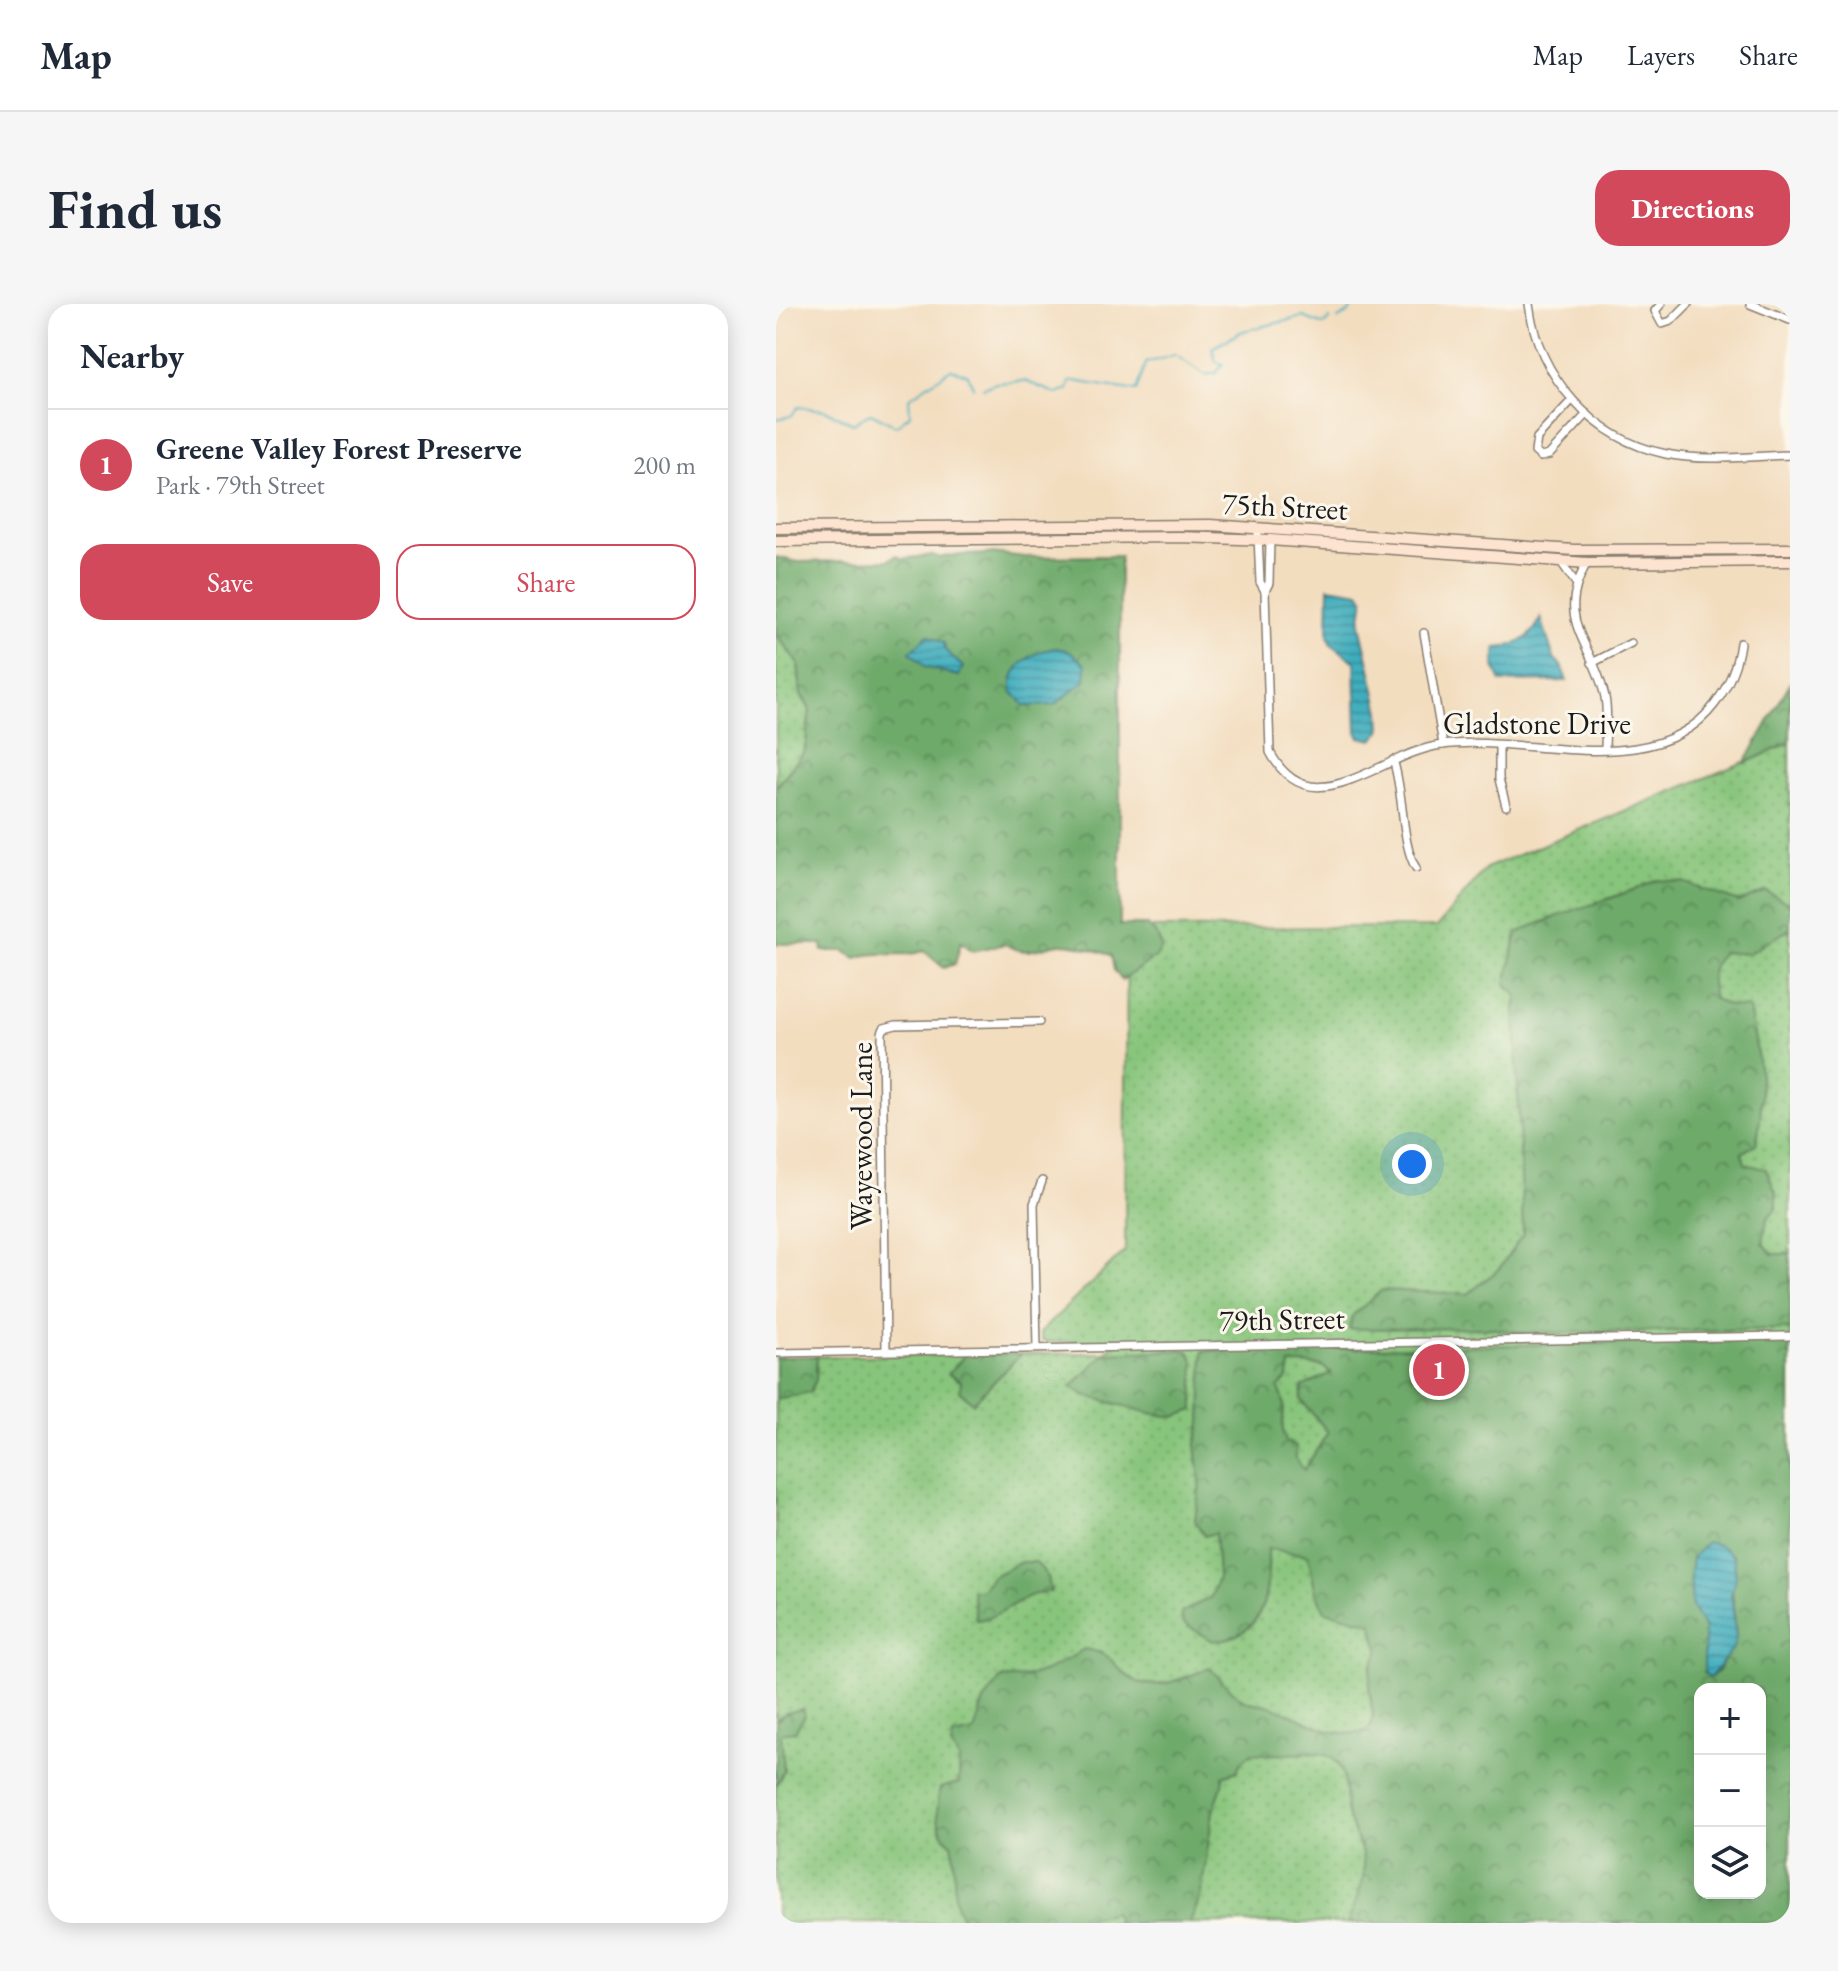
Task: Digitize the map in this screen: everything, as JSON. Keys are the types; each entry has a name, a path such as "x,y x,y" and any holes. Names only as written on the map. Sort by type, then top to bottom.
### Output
{"main road":[{"name":"75th Street","path":"776,528 1147,524 1264,527 1574,550 1790,549"},
{"name":"75th Street","path":"776,541 1149,537 1264,540 1587,563 1790,561"}],"street":[{"path":"1529,304 1543,356 1572,400 1624,440 1668,455 1700,458 1790,455"},
{"path":"1661,304 1655,311 1662,324 1671,321 1688,304"},
{"path":"1750,304 1790,320"},
{"path":"1572,400 1537,438 1535,452 1541,457 1549,455 1587,414"},
{"name":"Gladstone Drive","path":"1264,527 1260,582 1265,591 1270,752 1283,775 1303,786 1325,788 1393,760 1443,745 1631,750 1656,745 1703,720 1728,685 1740,643"},
{"path":"1561,562 1575,582"},
{"path":"1587,563 1575,582 1574,618 1605,694 1605,749"},
{"path":"1424,633 1443,745"},
{"path":"1592,663 1631,643"},
{"path":"1499,745 1499,779 1506,806"},
{"path":"1393,760 1401,782 1409,852 1416,868"},
{"name":"Wayewood Lane","path":"886,1350 884,1028 896,1025 1039,1022"},
{"path":"1037,1348 1034,1204 1042,1181"},
{"name":"79th Street","path":"776,1353 1790,1336"}],"green space":[{"path":"1162,528 1254,534 776,537 776,533"},
{"path":"1354,541 1564,554 1790,553 1790,557 1579,558"},
{"path":"993,553 1024,557 1120,556 1120,925 1147,925 1162,947 1157,956 1122,980 1114,970 1111,955 1066,944 1026,951 1005,944 973,951 961,942 955,964 944,968 924,951 856,958 844,951 823,951 822,944 776,944 776,787 805,751 810,710 801,694 798,663 776,634 776,557 798,562 889,560 897,555 902,559 933,555 940,558"},
{"path":"776,634 798,663 801,694 810,709 805,751 776,787"},
{"path":"1790,683 1790,743 1745,763"},
{"path":"1790,743 1790,1923 776,1923 776,1357 1105,1353 1116,1341 1047,1342 1042,1341 1040,1332 1125,1251 1127,928 1437,927 1486,868"},
{"path":"1657,880 1683,882 1739,902 1766,891 1790,904 1790,929 1747,954 1723,952 1713,968 1711,986 1714,999 1729,1006 1749,1008 1758,1059 1761,1110 1756,1144 1742,1153 1745,1164 1766,1169 1776,1193 1776,1209 1767,1218 1763,1243 1772,1254 1790,1254 1790,1329 1523,1333 1490,1328 1349,1329 1352,1316 1382,1290 1468,1294 1499,1269 1523,1234 1515,1007 1518,996 1506,984 1517,933"},
{"path":"1790,1340 1790,1923 1349,1923 1362,1882 1363,1865 1346,1810 1341,1769 1325,1755 1252,1753 1241,1762 1237,1771 1223,1776 1213,1812 1201,1893 1190,1923 1118,1923 1113,1912 1057,1922 968,1923 957,1908 954,1854 952,1844 940,1826 939,1795 940,1788 959,1783 959,1759 951,1746 953,1736 974,1732 983,1703 1001,1678 1024,1677 1045,1671 1084,1649 1104,1655 1125,1674 1145,1684 1167,1683 1209,1668 1246,1701 1271,1706 1333,1732 1358,1733 1370,1728 1373,1715 1369,1690 1371,1668 1379,1651 1372,1623 1325,1611 1316,1593 1308,1555 1268,1549 1265,1596 1261,1609 1245,1631 1213,1641 1183,1623 1181,1613 1211,1597 1218,1577 1215,1533 1204,1536 1195,1520 1200,1482 1196,1444 1201,1423 1203,1351","holes":["1290,1365 1322,1366 1331,1373 1302,1387 1301,1400 1328,1432 1304,1470 1296,1459 1296,1446 1286,1441 1283,1401 1278,1388 1288,1378","1707,1543 1732,1587 1736,1637 1718,1671 1710,1678 1704,1672 1704,1628 1696,1614 1697,1552"]},
{"path":"1189,1351 1194,1361 1194,1410 1174,1417 1087,1396 1071,1387 1105,1353"},
{"path":"966,1354 1021,1354 973,1403 960,1391 961,1381 948,1374"},
{"path":"817,1356 816,1380 810,1392 776,1399 776,1357"},
{"path":"1021,1562 1036,1562 1048,1577 1051,1592 1031,1596 995,1615 976,1620 972,1590 981,1590 993,1576"},
{"path":"802,1709 805,1716 795,1731 781,1733 784,1771 776,1785 776,1720 786,1713"}],"water":[{"path":"1329,587 1360,592 1364,599 1360,624 1380,712 1381,731 1373,740 1360,737 1357,732 1355,662 1330,643"},
{"path":"1541,618 1554,658 1561,665 1567,681 1501,682 1494,666 1496,648 1523,640"},
{"path":"928,635 944,643 945,650 963,667 959,676 925,667 910,652"},
{"path":"1056,648 1070,651 1086,665 1085,681 1054,705 1025,706 1012,691 1014,674 1031,656"},
{"path":"1707,1542 1721,1546 1734,1557 1736,1577 1731,1592 1736,1637 1733,1648 1710,1678 1704,1672 1704,1628 1692,1607 1690,1574 1692,1558"}],"waterway":[{"path":"1338,319 1350,312 1351,304"},
{"path":"983,388 996,383 1025,381 1057,394 1068,390 1070,381 1074,381 1137,391 1146,363 1175,355 1206,375 1216,373 1223,364 1216,362 1212,348 1243,331 1303,317 1324,325 1330,319"},
{"path":"776,419 791,416 798,407 825,410 853,424 871,413 896,426 910,415 909,398 951,369 967,374 973,387"}],"place":[{"name":"Greene Valley Forest Preserve","path":"1439,1370"}]}
